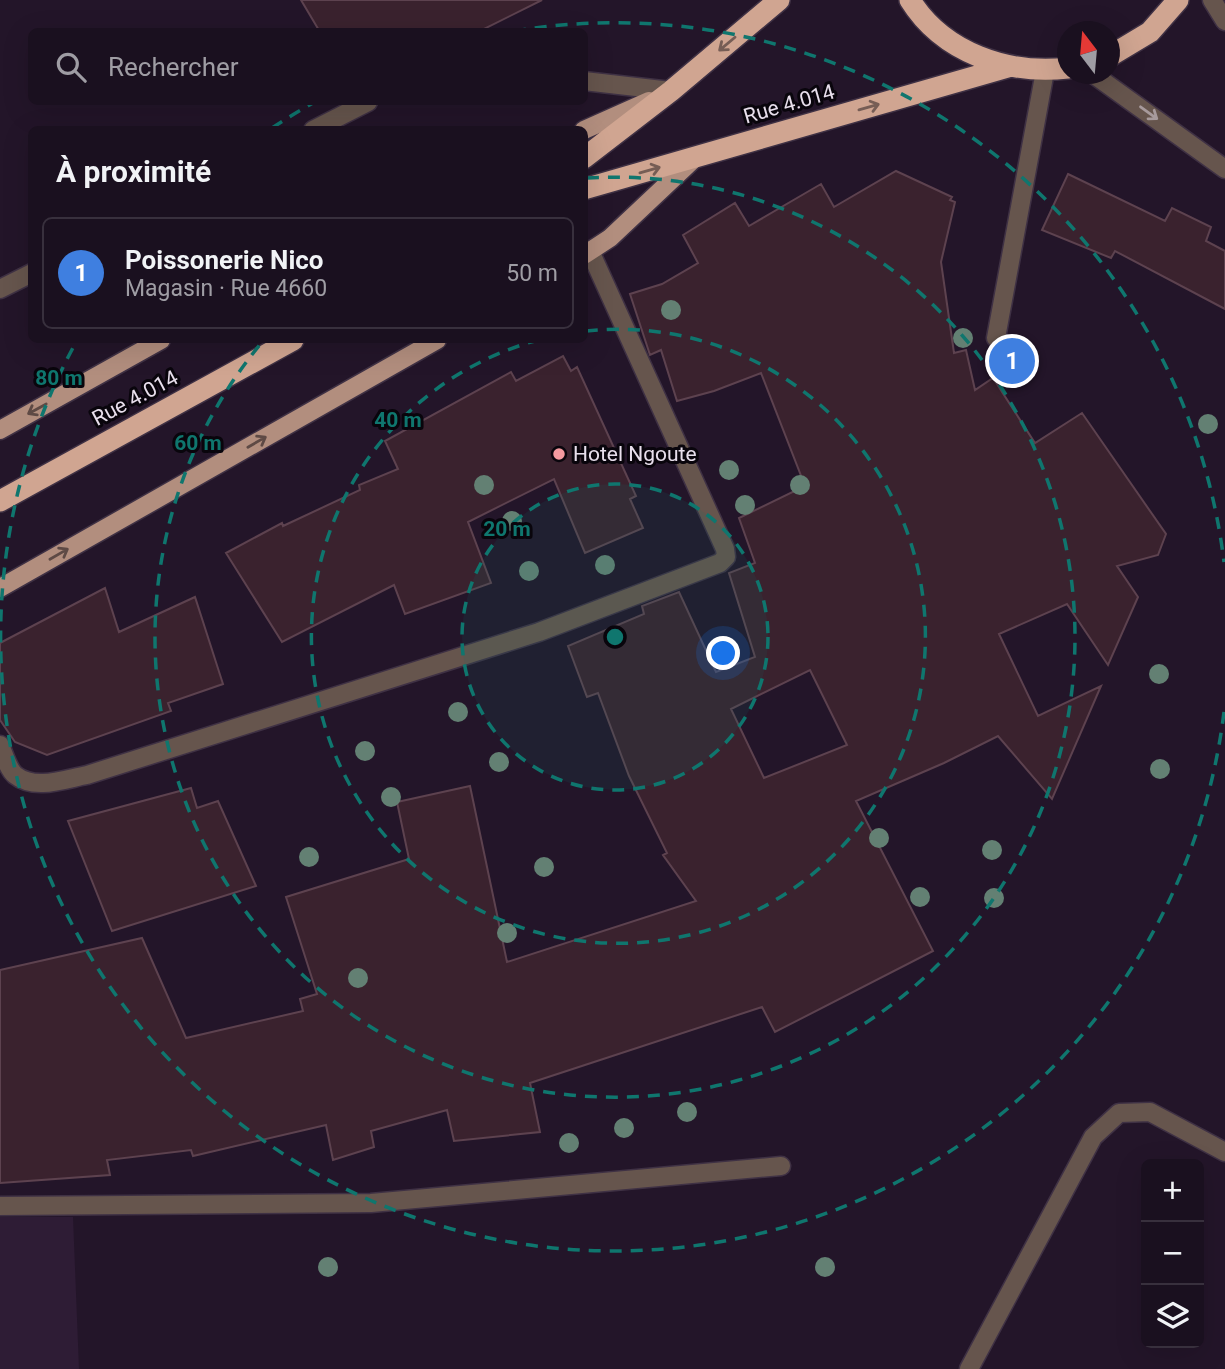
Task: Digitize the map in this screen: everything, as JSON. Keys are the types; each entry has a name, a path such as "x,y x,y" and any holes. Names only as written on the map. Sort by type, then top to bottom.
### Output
{"highway":[{"path":"588,155 671,91 779,0"},
{"path":"910,0 941,34 972,54 1008,67 1045,71 1057,69"},
{"path":"1120,50 1150,32 1178,0"},
{"name":"Rue 4.014","path":"588,189 1008,67"},
{"name":"Rue 4.014","path":"0,501 288,343"}],"main road":[{"path":"588,128 671,91"},
{"path":"588,252 610,238 697,156"},
{"path":"0,430 156,343"},
{"path":"0,588 432,343"}],"street":[{"path":"1212,0 1225,21"},
{"path":"996,338 1045,71"},
{"path":"588,81 671,91"},
{"path":"1107,84 1225,169"},
{"path":"321,126 362,105"},
{"path":"0,745 13,774 30,783 49,783 87,775 539,632 720,563 726,557 725,549 588,255"},
{"path":"0,289 28,275"},
{"path":"969,1369 1093,1137 1119,1113 1150,1112 1225,1152"},
{"path":"0,1206 371,1203 781,1166"}],"shaded area":[{"path":"0,1217 73,1217 79,1369 0,1369"}],"building":[{"path":"301,0 542,0 486,28 318,28"},
{"path":"896,171 952,197 950,200 955,202 941,262 954,353 966,350 975,390 993,378 1035,443 1082,413 1166,534 1158,555 1117,566 1138,597 1108,665 1067,604 999,634 1038,716 1101,686 1052,799 998,736 856,801 933,951 775,1032 762,1007 530,1083 540,1132 454,1141 447,1110 371,1131 374,1147 333,1160 326,1125 193,1156 191,1150 107,1160 110,1175 0,1183 0,970 142,938 186,1038 303,1011 300,999 317,994 286,897 409,859 397,802 470,786 507,962 696,901 663,855 667,853 629,776 598,693 587,697 568,646 644,614 642,606 679,592 716,672 755,657 729,573 755,563 739,518 805,486 761,373 714,391 677,401 661,350 650,355 630,294 662,284 698,263 683,235 735,203 749,226 821,184 834,207","holes":["810,670 847,745 764,778 731,709"]},
{"path":"1068,174 1165,221 1172,208 1211,227 1206,241 1225,251 1225,309 1115,251 1111,258 1042,230"},
{"path":"563,356 571,371 577,367 636,496 630,499 643,528 585,553 554,479 468,522 491,583 405,614 394,585 282,642 226,553 282,523 283,526 360,490 359,485 398,469 385,441 511,372 516,381"},
{"path":"105,588 119,632 195,597 223,684 168,703 171,711 47,755 15,742 0,720 0,643"},
{"path":"191,788 197,808 218,801 256,886 112,931 68,821"}],"place":[{"name":"Poissonerie Nico","path":"1012,361"},
{"name":"Hotel Ngoute","path":"559,454"}]}
